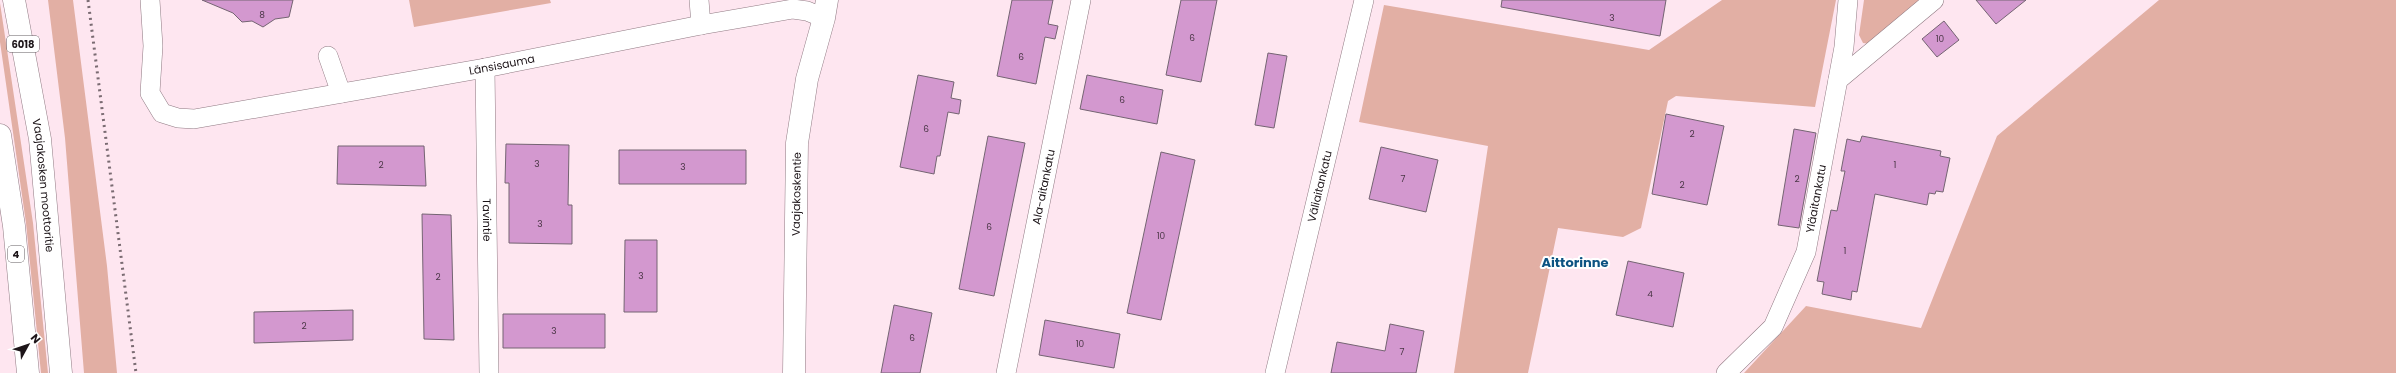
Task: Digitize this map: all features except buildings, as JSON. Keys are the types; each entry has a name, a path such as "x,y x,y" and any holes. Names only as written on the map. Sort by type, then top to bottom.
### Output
{"main road":[{"name":"Vaajakosken moottoritie","path":"14,0 32,87 46,192 61,373"},
{"path":"28,0 32,87"},
{"name":"Vaajakoskentie","path":"794,373 797,143 807,79 829,6"},
{"name":"4","path":"0,135 14,226 28,373"}],"street":[{"name":"Länsisauma","path":"150,0 153,46 150,93 162,113 178,118 194,119 485,68 701,24 793,9 807,11 829,6"},
{"path":"699,0 701,24"},
{"name":"Ala-aitankatu","path":"1006,373 1081,0"},
{"name":"Väliaitankatu","path":"1275,373 1364,0"},
{"name":"Yläaitankatu","path":"1726,373 1773,327 1806,252 1844,47 1848,0"},
{"path":"1838,80 1934,0"},
{"path":"328,56 341,93"},
{"name":"Tavintie","path":"485,68 489,373"}],"shaded area":[{"path":"48,0 73,0 107,266 117,373 84,373 65,138"},
{"path":"409,0 550,0 551,3 414,27"},
{"path":"1722,0 1836,0 1815,107 1676,96 1668,101 1641,228 1623,237 1558,228 1528,373 1454,373 1488,146 1359,122 1384,5 1649,50"},
{"path":"1864,0 1925,0 1871,44 1863,43 1859,35"},
{"path":"2159,0 2396,0 2396,373 1744,373 1806,306 1921,328 1997,136"},
{"path":"0,3 33,223 48,373 41,373 26,223 0,42"}],"railway":[{"path":"88,0 136,373"}],"district":[{"name":"Aittorinne","path":"1575,262"}]}
